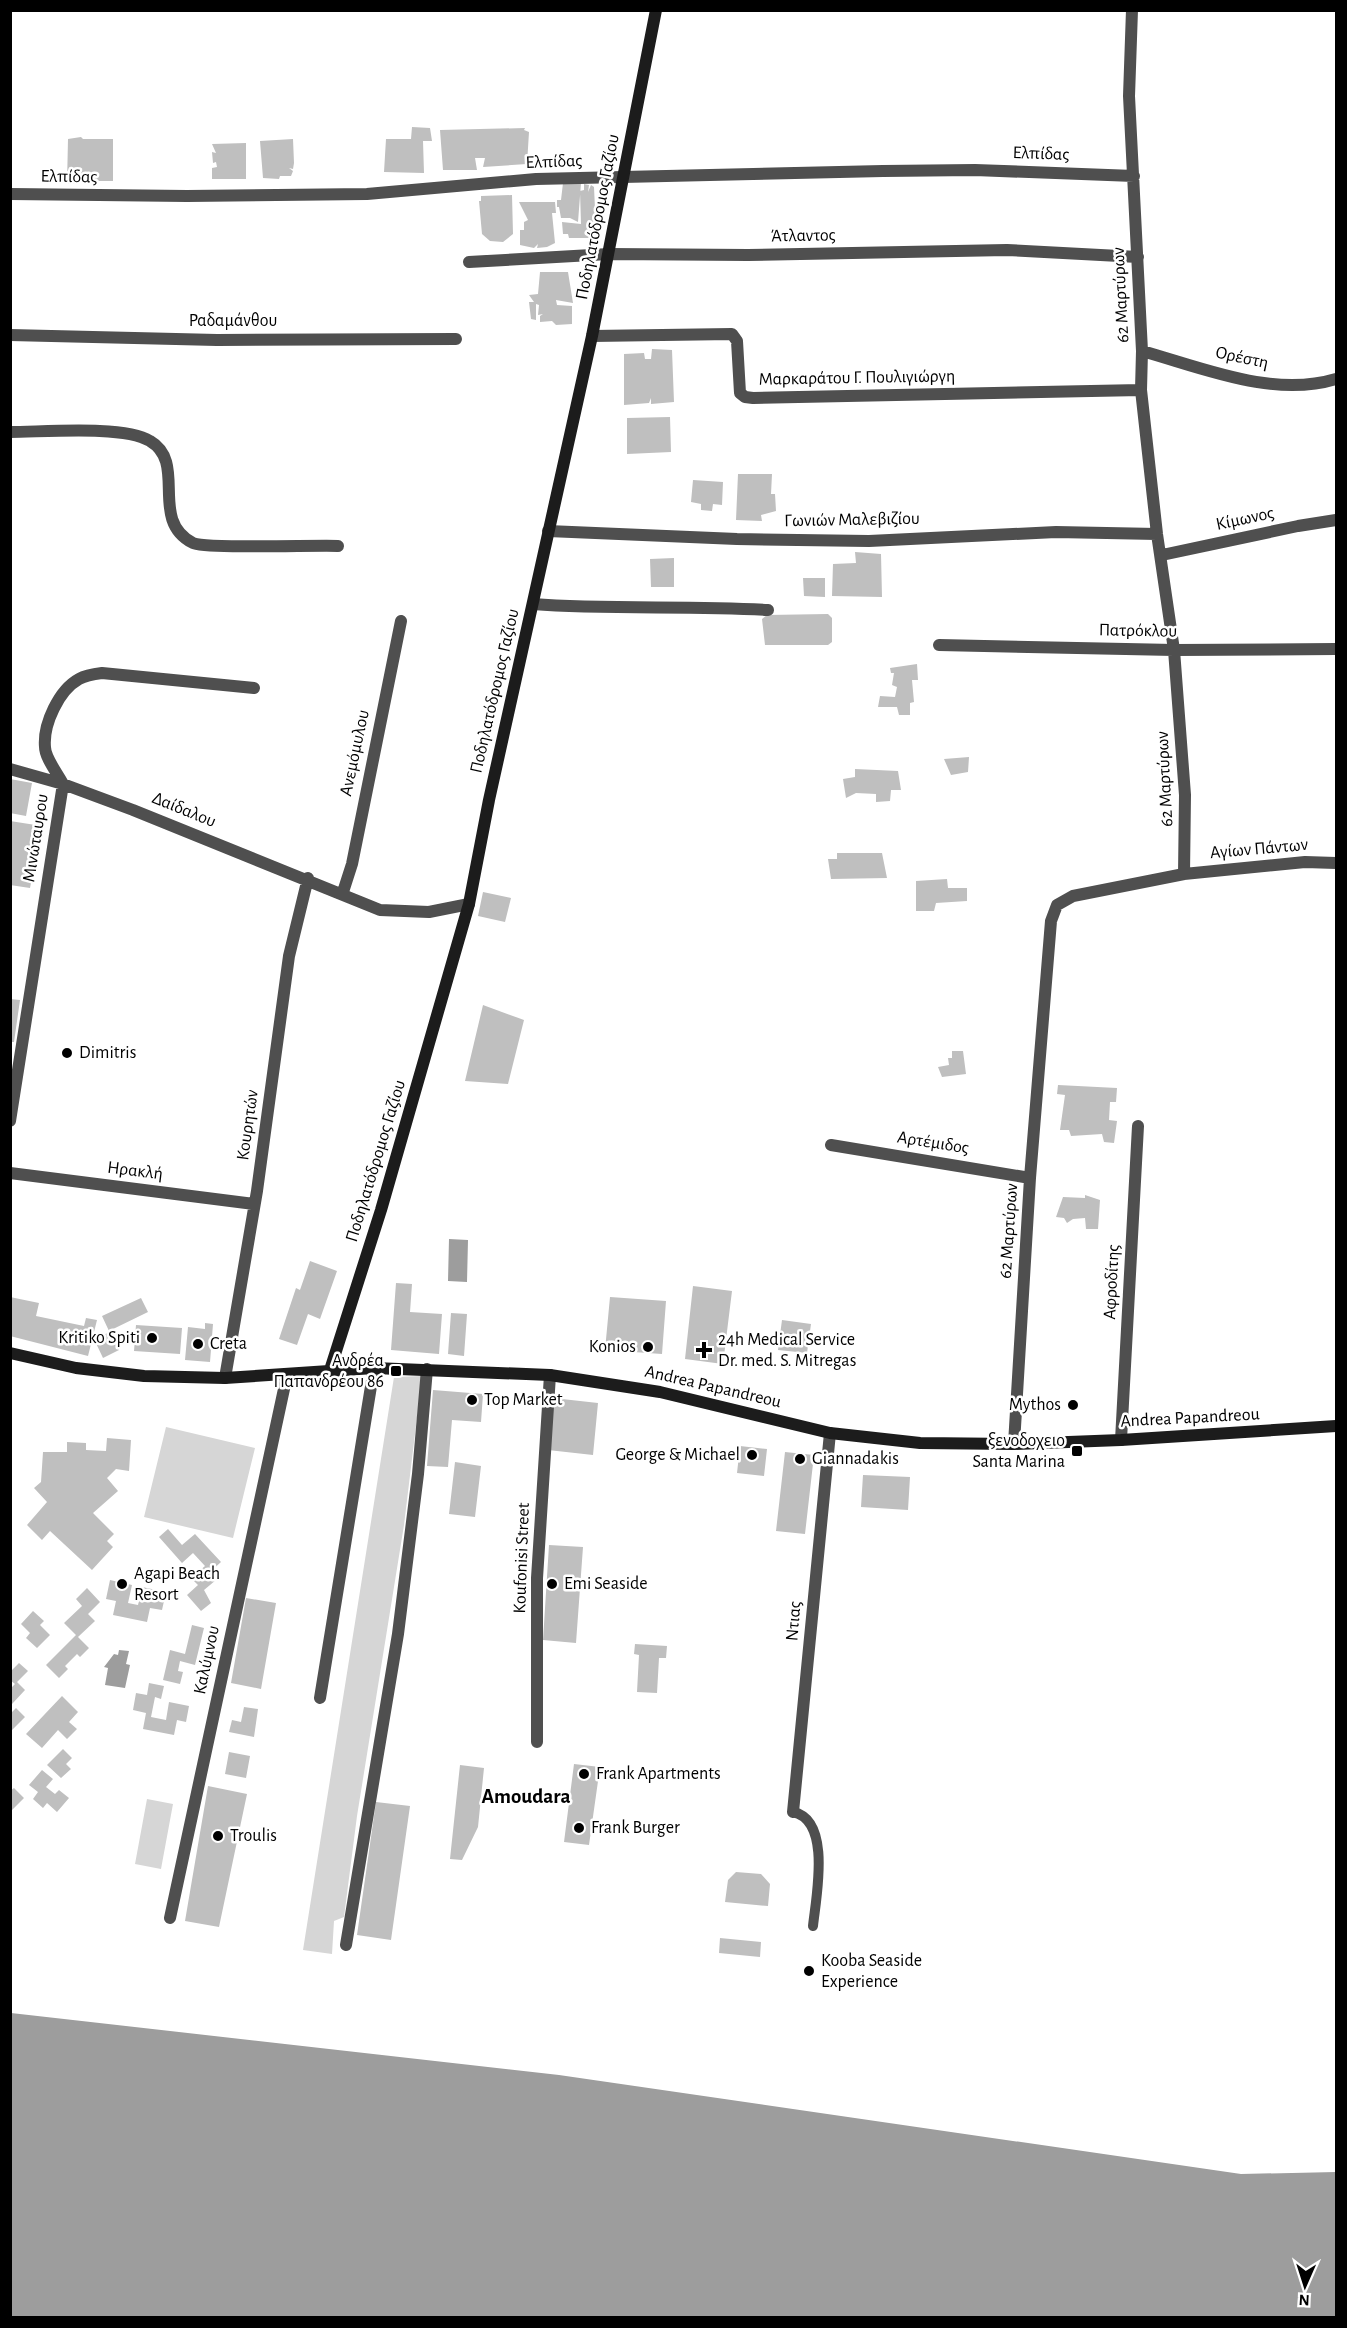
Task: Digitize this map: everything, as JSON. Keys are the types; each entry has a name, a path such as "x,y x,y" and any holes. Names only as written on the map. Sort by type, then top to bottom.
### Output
{"street":[{"name":"Ποδηλατόδρομος Γαζίου","path":"330,1370 443,1003 469,903 489,800 592,336 625,178 656,10"},
{"name":"62 Μαρτύρων","path":"1014,1444 1030,1178 1046,1015 1051,921 1057,905 1073,896 1184,874 1185,795 1174,650 1162,555 1157,534 1141,390 1142,351 1128,65 1132,10"},
{"name":"Ελπίδας","path":"10,194 187,196 367,194 536,179 975,170 1134,176"},
{"name":"Άτλαντος","path":"469,262 609,254 748,255 1006,250 1138,256"},
{"name":"Μαρκαράτου Γ. Πουλιγιώργη","path":"592,336 732,334 737,341 740,393 745,397 753,398 1141,390"},
{"name":"Ραδαμάνθου","path":"10,335 217,340 456,339"},
{"name":"Ορέστη","path":"1142,351 1236,378 1267,383 1299,386 1336,379"},
{"path":"10,432 124,432 151,441 167,460 169,509 174,528 194,544 338,546"},
{"name":"Κίμωνος","path":"1162,555 1336,520"},
{"name":"Γωνιών Μαλεβιζίου","path":"548,531 714,539 869,541 1056,532 1157,534"},
{"path":"533,604 768,610"},
{"name":"Ανεμόμυλου","path":"343,892 352,864 401,621"},
{"name":"Πατρόκλου","path":"939,645 1174,650 1336,649"},
{"name":"Μινώταυρου","path":"10,1120 63,784 44,749 46,730 61,698 79,679 95,674 118,673 254,688"},
{"name":"Δαίδαλου","path":"10,769 63,784 308,878 368,905 394,912 429,912 469,903"},
{"name":"Αγίων Πάντων","path":"1184,874 1305,862 1336,863"},
{"name":"Κουρητών","path":"225,1378 254,1204 290,956 308,878"},
{"name":"Αφροδίτης","path":"1121,1440 1138,1126"},
{"name":"Αρτέμιδος","path":"831,1145 1030,1178"},
{"name":"Ηρακλή","path":"10,1173 254,1204"},
{"name":"Andrea Papandreou","path":"10,1353 76,1368 144,1376 225,1378 374,1368 550,1375 660,1392 830,1433 920,1443 1014,1444 1121,1440 1336,1426"},
{"path":"320,1698 374,1368"},
{"path":"346,1945 398,1634 418,1474 427,1369"},
{"name":"Καλύμνου","path":"170,1918 286,1375"},
{"name":"Koufonisi Street","path":"537,1742 537,1578 550,1375"},
{"name":"Ντιας","path":"793,1812 830,1433"}],"lane":[{"path":"793,1812 802,1814 811,1821 818,1839 813,1926"}],"shaded area":[{"path":"449,1239 468,1240 467,1282 448,1281"},
{"path":"422,1376 404,1525 357,1816 344,1917 334,1921 332,1954 303,1950 394,1377"},
{"path":"166,1427 255,1448 233,1538 144,1517"},
{"path":"119,1650 129,1651 126,1664 130,1665 125,1688 105,1685 108,1668 104,1667 114,1654 118,1655"},
{"path":"147,1799 173,1804 161,1869 135,1864"},
{"path":"11,2013 559,2075 1241,2174 1336,2172 1336,2317 11,2317"}],"building":[{"path":"412,127 430,128 432,141 423,141 424,173 384,172 386,139 411,139"},
{"path":"525,128 524,130 529,132 527,164 483,167 485,158 475,158 477,170 443,170 440,130"},
{"path":"81,137 83,139 113,139 113,181 77,181 77,184 67,184 68,139"},
{"path":"293,139 294,163 293,169 289,168 293,171 291,176 280,176 279,179 263,178 260,141"},
{"path":"246,143 246,179 212,179 212,168 217,167 216,162 213,163 212,152 216,153 212,144"},
{"path":"563,183 581,183 578,222 570,218 561,218 557,200 561,200"},
{"path":"584,184 589,185 588,192 591,185 594,187 596,231 590,238 569,238 568,234 563,234 562,222 581,224 580,191 584,190"},
{"path":"512,195 513,234 503,242 490,241 482,234 479,201 481,201 481,196"},
{"path":"519,202 555,202 556,213 552,213 555,243 537,248 538,244 534,248 520,245 520,230 524,230 524,222 528,220"},
{"path":"540,272 568,272 573,303 556,300 557,305 572,306 572,324 556,325 552,321 540,322 540,316 543,314 538,315 539,305 536,304 536,320 531,319 529,302 534,302 529,295 538,294"},
{"path":"652,349 672,350 674,402 651,404 651,398 649,403 624,405 624,354 644,353 645,359 651,359"},
{"path":"670,417 671,452 627,454 627,418"},
{"path":"738,474 772,474 771,494 775,494 776,511 761,515 762,521 736,520"},
{"path":"693,480 723,482 722,505 713,504 712,511 701,510 701,504 691,502"},
{"path":"855,552 881,554 882,597 832,596 833,564 856,563"},
{"path":"674,558 674,587 651,587 650,559"},
{"path":"803,578 825,578 825,597 804,596"},
{"path":"828,614 832,618 832,642 828,645 765,645 762,619 767,615"},
{"path":"917,664 918,680 912,680 914,702 910,703 910,715 899,715 897,707 878,707 880,696 895,697 897,687 892,685 894,673 891,673 890,668"},
{"path":"969,757 968,772 951,775 944,759"},
{"path":"855,769 898,771 901,790 891,790 890,801 876,802 876,794 856,793 846,798 843,779 855,777"},
{"path":"10,779 32,783 26,816 10,813"},
{"path":"10,821 42,826 30,888 10,885"},
{"path":"837,853 882,853 887,878 831,879 828,859 837,859"},
{"path":"947,879 948,888 967,888 967,901 936,903 934,911 916,911 916,881"},
{"path":"483,892 511,898 505,922 478,916"},
{"path":"10,999 20,1000 14,1042 10,1042"},
{"path":"483,1005 524,1020 508,1084 465,1081"},
{"path":"952,1051 963,1051 966,1074 942,1077 938,1067 949,1065 948,1058 952,1058"},
{"path":"1058,1085 1117,1088 1116,1102 1110,1102 1109,1120 1117,1121 1114,1143 1104,1142 1102,1134 1071,1136 1069,1130 1060,1130 1065,1095 1057,1094"},
{"path":"1085,1195 1100,1200 1098,1229 1086,1229 1085,1218 1073,1219 1067,1223 1064,1218 1056,1217 1063,1197 1085,1198"},
{"path":"310,1261 337,1271 320,1319 308,1314 297,1345 279,1339 296,1288 300,1290"},
{"path":"396,1283 412,1284 410,1312 442,1314 439,1354 391,1350"},
{"path":"693,1286 732,1291 723,1364 685,1359"},
{"path":"10,1297 39,1303 36,1316 84,1326 86,1318 97,1320 88,1356 10,1336"},
{"path":"610,1297 666,1301 662,1354 605,1350"},
{"path":"141,1298 148,1312 109,1331 102,1316"},
{"path":"451,1313 467,1314 464,1356 448,1354"},
{"path":"782,1320 811,1324 807,1353 778,1350"},
{"path":"205,1323 213,1324 210,1362 185,1360 188,1327 205,1329"},
{"path":"136,1325 182,1328 180,1354 134,1351"},
{"path":"110,1332 119,1350 103,1358 94,1339"},
{"path":"433,1390 483,1394 481,1422 452,1420 448,1467 427,1466"},
{"path":"553,1398 598,1403 593,1455 548,1450"},
{"path":"107,1438 131,1440 129,1471 116,1469 107,1478 118,1491 93,1513 114,1534 107,1541 113,1547 92,1570 50,1531 42,1540 27,1525 47,1502 34,1488 41,1482 43,1452 67,1452 67,1442 86,1443 86,1450 106,1451"},
{"path":"740,1446 767,1449 764,1476 737,1473"},
{"path":"785,1452 814,1455 805,1534 776,1531"},
{"path":"455,1462 481,1466 475,1517 449,1514"},
{"path":"863,1475 910,1477 908,1510 861,1507"},
{"path":"168,1529 182,1545 195,1534 221,1562 209,1573 216,1580 204,1590 211,1603 201,1611 187,1595 198,1585 191,1578 205,1566 193,1553 182,1563 159,1537"},
{"path":"549,1545 583,1547 576,1643 543,1640"},
{"path":"110,1580 132,1585 128,1603 138,1605 142,1587 166,1592 162,1610 150,1608 147,1622 113,1615 116,1601 106,1599"},
{"path":"87,1588 100,1602 88,1614 95,1621 78,1637 89,1648 80,1657 77,1654 65,1666 68,1669 59,1678 46,1665 76,1635 64,1623 82,1606 76,1599"},
{"path":"246,1598 276,1603 261,1689 231,1683"},
{"path":"33,1611 44,1621 40,1625 50,1635 37,1648 26,1638 30,1633 21,1624"},
{"path":"192,1625 204,1628 195,1665 180,1661 178,1671 183,1672 180,1684 163,1680 170,1650 185,1654"},
{"path":"635,1644 667,1646 666,1658 659,1658 657,1693 637,1692 639,1655 634,1654"},
{"path":"19,1663 28,1671 17,1682 25,1690 12,1704 10,1689 15,1684 10,1680 10,1672"},
{"path":"149,1683 164,1686 161,1699 155,1697 151,1717 166,1720 169,1702 189,1706 186,1722 177,1720 174,1735 143,1729 146,1713 133,1710 136,1693 147,1695"},
{"path":"62,1696 78,1712 69,1722 77,1729 67,1739 58,1730 42,1748 26,1734"},
{"path":"244,1707 258,1709 254,1737 229,1732 232,1720 241,1722"},
{"path":"16,1708 25,1717 12,1730 10,1714"},
{"path":"63,1749 72,1758 66,1764 71,1769 61,1778 47,1765"},
{"path":"229,1752 250,1756 246,1778 225,1774"},
{"path":"574,1764 600,1767 589,1845 564,1842"},
{"path":"460,1765 484,1768 478,1827 462,1860 450,1859"},
{"path":"42,1770 53,1779 46,1787 55,1794 59,1790 69,1798 57,1812 47,1803 43,1808 33,1799 38,1792 29,1785"},
{"name":"Troulis","path":"208,1786 247,1794 219,1927 185,1921"},
{"path":"14,1788 24,1798 10,1812 10,1791"},
{"path":"376,1802 410,1806 391,1940 357,1935"},
{"path":"736,1872 761,1874 770,1884 768,1906 725,1902 728,1880"},
{"path":"720,1938 761,1942 760,1957 719,1953"}],"place":[{"name":"Dimitris","path":"67,1053"},
{"name":"Kritiko Spiti","path":"152,1338"},
{"name":"Creta","path":"198,1344"},
{"name":"Konios","path":"648,1347"},
{"name":"24h Medical Service Dr. med. S. Mitregas","path":"704,1350"},
{"name":"Ανδρέα Παπανδρέου 86","path":"396,1371"},
{"name":"Top Market","path":"472,1400"},
{"name":"Mythos","path":"1073,1405"},
{"name":"ξενοδοχειο Santa Marina","path":"1077,1451"},
{"name":"George & Michael","path":"752,1455"},
{"name":"Giannadakis","path":"800,1459"},
{"name":"Agapi Beach Resort","path":"122,1584"},
{"name":"Emi Seaside","path":"552,1584"},
{"name":"Frank Apartments","path":"584,1774"},
{"name":"Frank Burger","path":"579,1828"},
{"name":"Troulis","path":"218,1836"},
{"name":"Kooba Seaside Experience","path":"809,1971"}],"district":[{"name":"Amoudara","path":"526,1796"}]}
